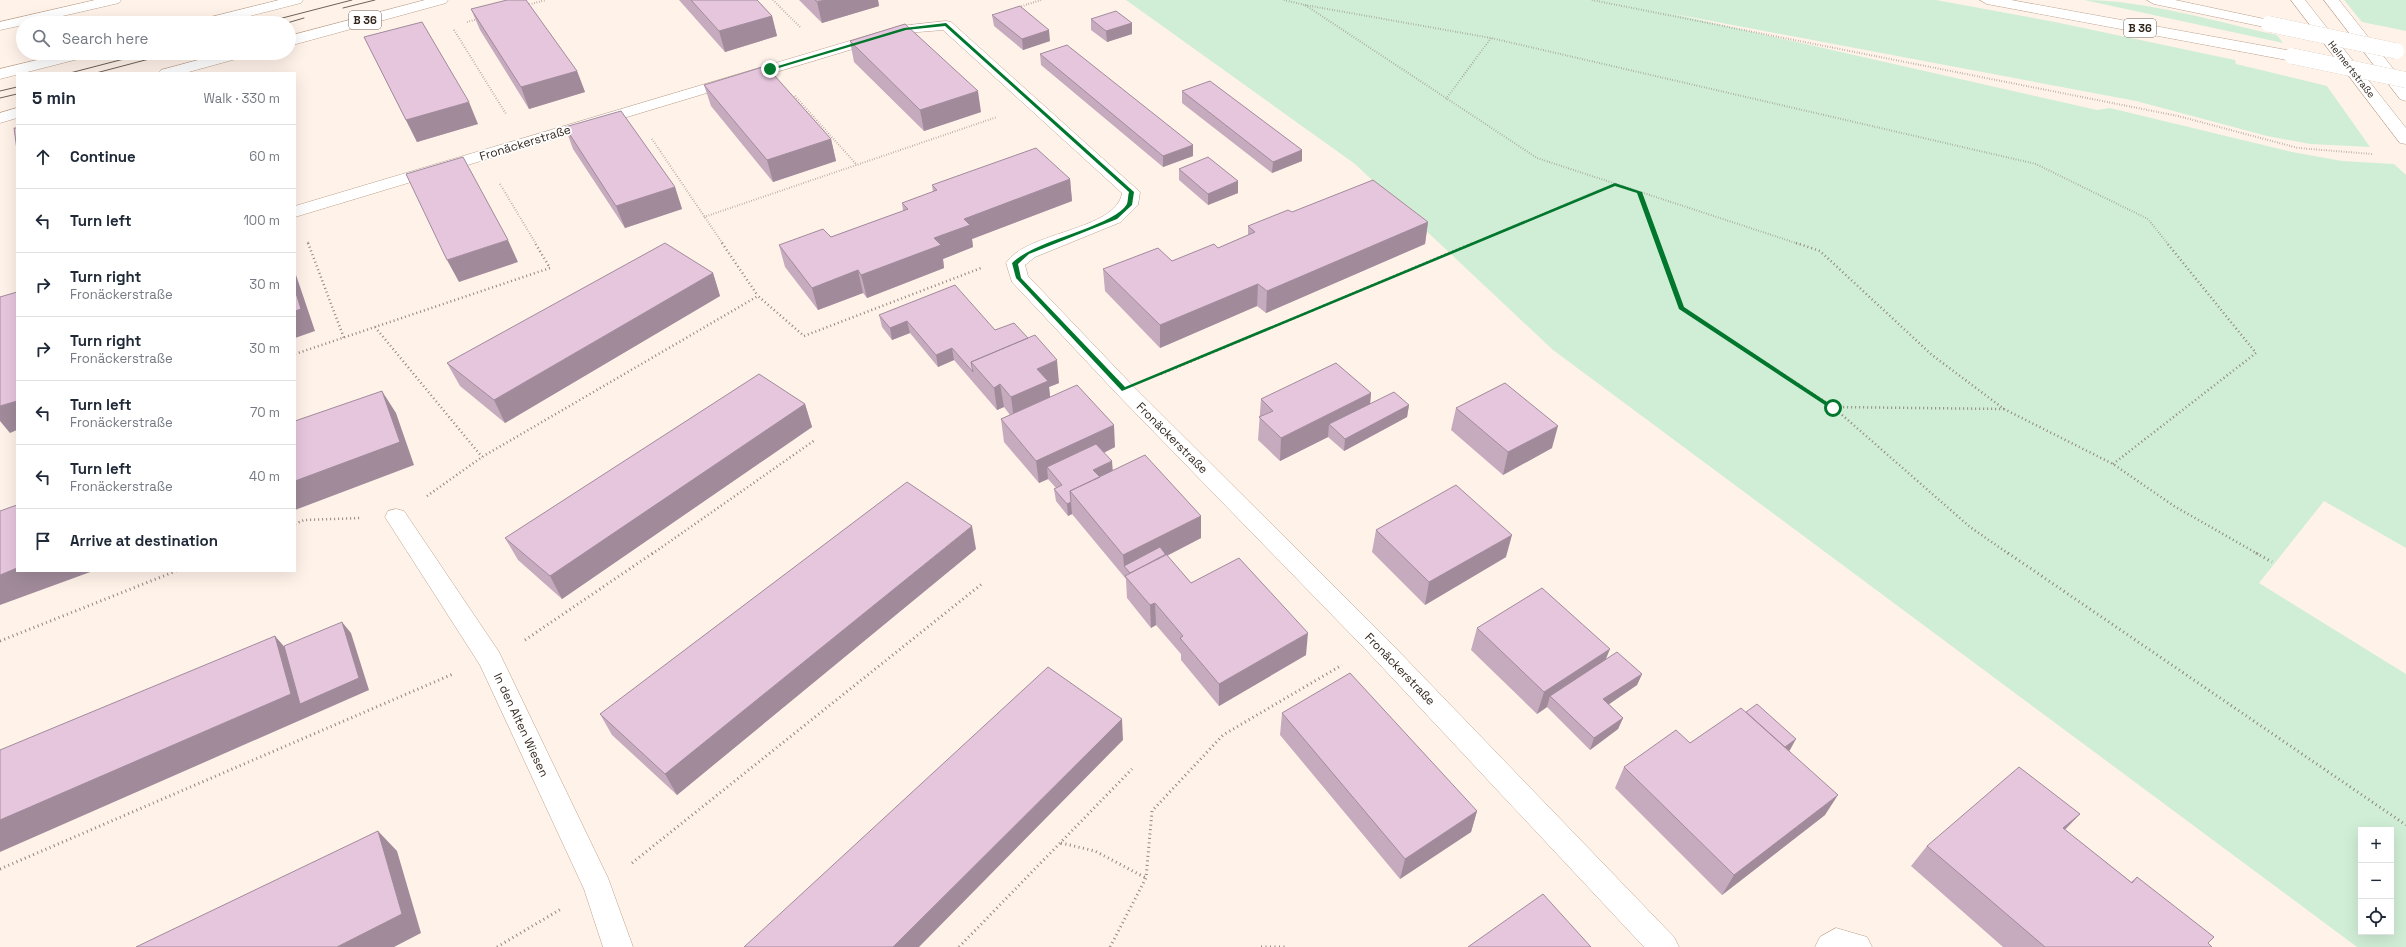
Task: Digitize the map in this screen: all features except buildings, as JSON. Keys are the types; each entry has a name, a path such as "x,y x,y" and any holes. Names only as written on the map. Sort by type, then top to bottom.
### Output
{"main road":[{"path":"44,16 114,0"},
{"path":"232,16 296,0"},
{"name":"B 36","path":"296,38 441,0"},
{"name":"B 36","path":"1987,0 2292,56 2406,80"},
{"name":"B 36","path":"2062,0 2292,56"},
{"path":"2154,0 2401,52"},
{"name":"Helmertstraße","path":"2298,0 2406,139"},
{"path":"2331,0 2406,96"},
{"path":"0,26 16,22"},
{"name":"Fronäckerstraße","path":"296,212 905,29 946,24 1132,192 1129,205 1115,218 1028,253 1015,263 1019,278 1124,390 1378,645 1664,947"},
{"path":"0,74 57,60"},
{"path":"171,72 216,60"},
{"path":"0,118 16,113"},
{"name":"In den Alten Wiesen","path":"396,517 490,659 598,887 618,947"},
{"path":"1830,947 1836,942 1857,947"}],"path":[{"path":"1029,0 1034,2"},
{"path":"1019,7 1041,0"},
{"path":"1284,0 1491,38 2036,164 2148,219 2256,353 2113,464"},
{"path":"1592,0 2178,116 2298,148 2374,154"},
{"path":"1306,5 1446,100 1537,158 1820,251 1932,355 2004,409 2113,464 2174,506 2272,562"},
{"path":"452,26 523,144"},
{"path":"1446,100 1491,38"},
{"path":"770,69 857,165"},
{"path":"704,217 1035,104"},
{"path":"633,111 758,296 804,336 986,266 1015,263"},
{"path":"296,354 550,268 484,155"},
{"path":"1124,390 1615,184"},
{"path":"1639,192 1682,308 1833,408 1970,527 2406,825"},
{"path":"296,212 344,338"},
{"path":"296,524 304,520 396,517 482,457 758,296"},
{"path":"375,327 482,457"},
{"path":"1833,408 2004,409"},
{"path":"0,869 490,659 538,634 814,440"},
{"path":"0,641 173,572"},
{"path":"497,947 598,887 646,854 983,583"},
{"path":"1110,947 1146,878 1152,811 1223,735 1378,645"},
{"path":"959,947 1132,769"},
{"path":"1060,843 1095,851 1146,878"},
{"path":"1261,947 1286,947"}],"green space":[{"path":"1126,0 1936,0 2055,22 2235,60 2236,64 2327,86 2370,147 2310,144 2267,136 2136,101 1669,13 2097,110 2110,108 2292,152 2342,161 2394,164 2406,175 2406,548 2324,501 2259,583 2406,674 2406,947 2357,947 1553,350 1355,164"},
{"path":"2084,0 2131,4 2181,13 2277,35 2283,43"},
{"path":"2344,0 2406,0 2406,31 2362,22"}],"tram line":[{"path":"290,16 352,0"},
{"path":"343,8 375,0"},
{"path":"296,20 304,18"},
{"path":"74,72 120,60"},
{"path":"100,72 145,60"},
{"path":"0,91 16,87"},
{"path":"0,98 16,94"}],"route":[{"path":"770,69 905,29 946,24 1000,72 1132,192 1129,205 1115,218 1028,253 1015,263 1019,278 1124,390 1615,184 1639,192 1682,308 1833,408"}]}
